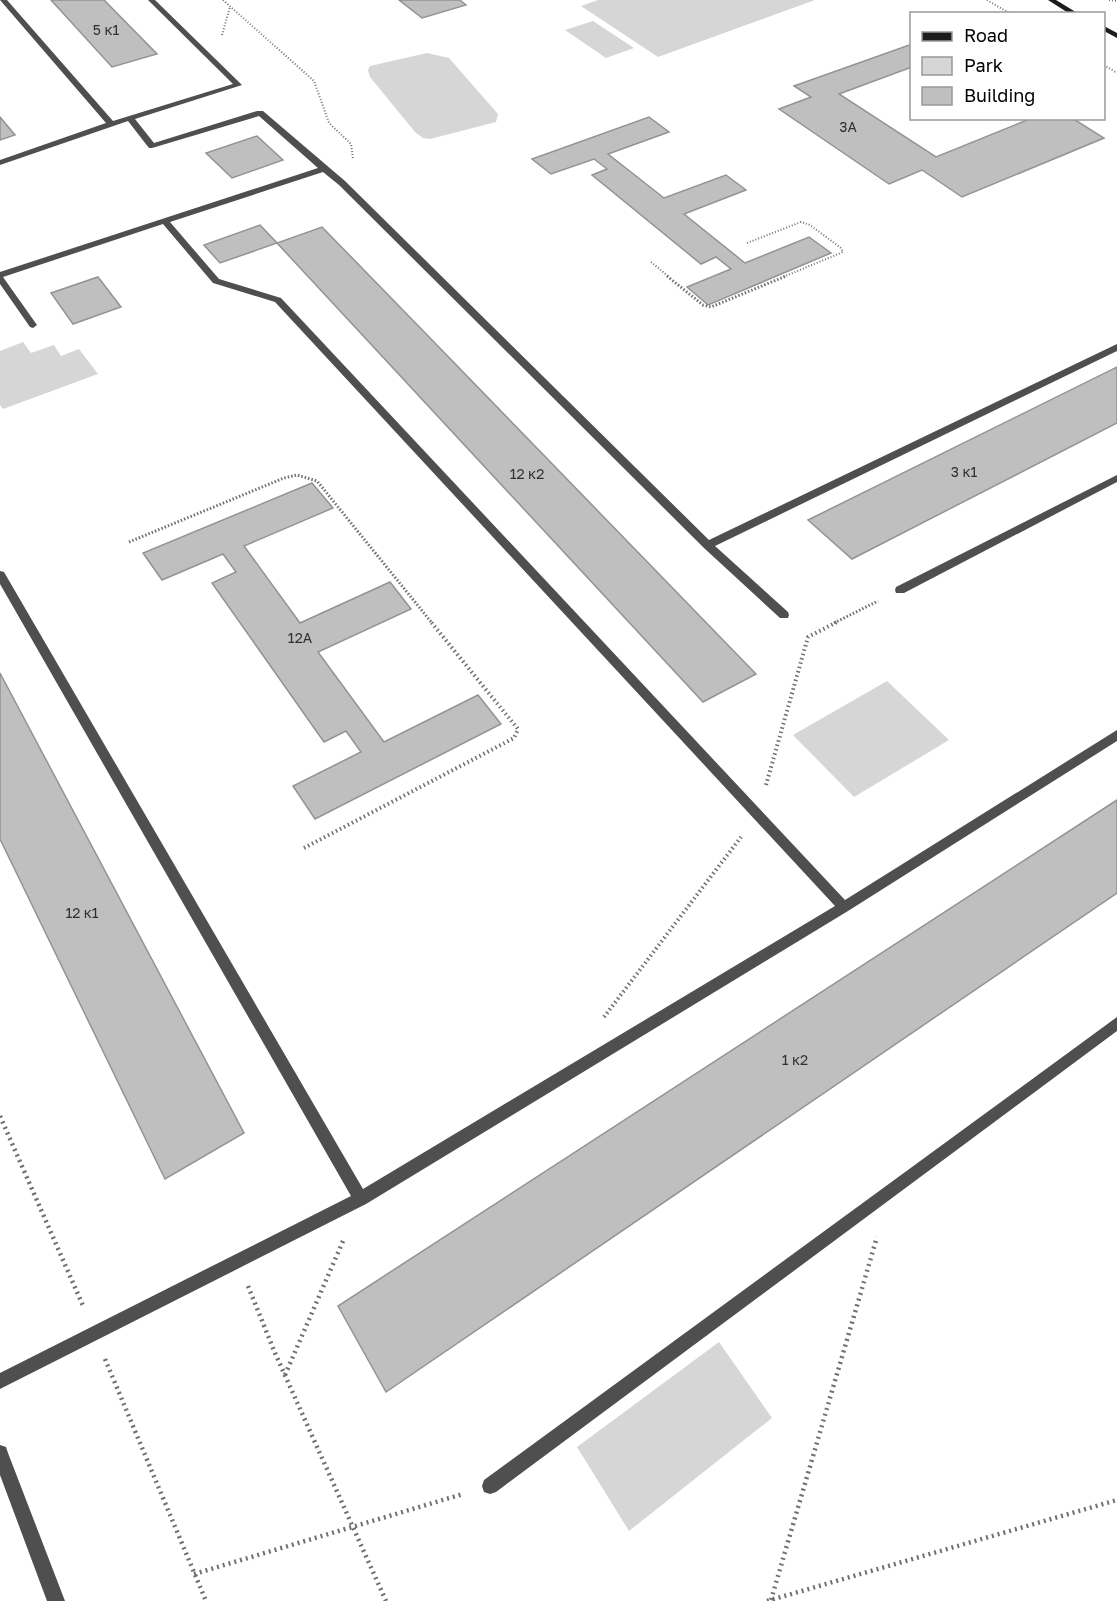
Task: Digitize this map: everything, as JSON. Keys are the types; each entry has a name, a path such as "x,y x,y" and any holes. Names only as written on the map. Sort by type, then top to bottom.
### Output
{"street":[{"path":"3,0 111,124"},
{"path":"0,163 111,124 238,85 151,0"},
{"path":"1051,0 1072,12"},
{"path":"130,118 152,146 260,113 342,183 708,545 784,615"},
{"path":"33,325 0,276 324,169"},
{"path":"164,220 216,281 278,300 844,907"},
{"path":"708,545 1117,347"},
{"path":"900,590 1117,477"},
{"path":"0,575 361,1199"},
{"path":"0,1381 361,1199 844,907 1117,735"},
{"path":"490,1486 1117,1023"},
{"path":"0,1453 56,1601"}],"path":[{"path":"223,0 314,81 329,123 351,144 353,159 358,166"},
{"path":"987,0 1008,12"},
{"path":"1109,0 1117,1"},
{"path":"651,262 703,305 711,307 843,252 841,248 810,225 801,222 747,243"},
{"path":"129,542 284,478 306,476 317,481 518,729 514,738 508,742 304,848"},
{"path":"604,1017 758,814 808,637 900,590"},
{"path":"769,1600 891,1190"},
{"path":"285,1376 361,1199"},
{"path":"238,1262 285,1376 386,1601"},
{"path":"195,1574 490,1486"},
{"path":"769,1600 1117,1500"}],"green space":[{"path":"598,0 815,0 658,57 581,6"},
{"path":"593,21 634,48 606,58 565,30"},
{"path":"427,53 449,58 498,114 496,122 430,139 423,138 415,132 370,77 368,70 370,66"},
{"path":"23,342 31,353 54,345 61,356 79,349 98,374 3,409 0,405 0,351"},
{"path":"887,681 949,740 854,797 793,735"},
{"path":"719,1342 772,1418 629,1531 577,1447"}],"building":[{"path":"51,0 104,0 157,54 112,67"},
{"path":"399,0 460,0 466,5 422,18"},
{"path":"910,45 910,68 839,94 936,157 1027,120 1075,120 1104,138 962,197 922,170 889,184 779,109 811,97 794,86"},
{"path":"0,117 15,135 0,140"},
{"path":"649,117 669,132 608,154 664,198 726,175 746,190 684,214 745,263 809,237 831,253 708,305 687,287 731,269 716,257 701,264 592,175 607,169 594,159 551,174 532,159"},
{"path":"257,136 283,160 232,178 206,153"},
{"path":"260,225 277,243 220,263 204,245"},
{"path":"322,227 756,674 703,702 277,243"},
{"path":"98,277 121,307 73,324 51,293"},
{"path":"1117,367 1117,423 852,559 808,520"},
{"path":"312,483 333,508 244,546 300,623 390,582 411,609 318,652 384,742 478,695 501,724 315,819 293,786 361,752 346,731 324,742 212,583 236,572 223,554 162,580 143,553"},
{"path":"0,673 244,1133 165,1179 0,839"},
{"path":"1117,800 1117,893 386,1392 338,1306"}]}
